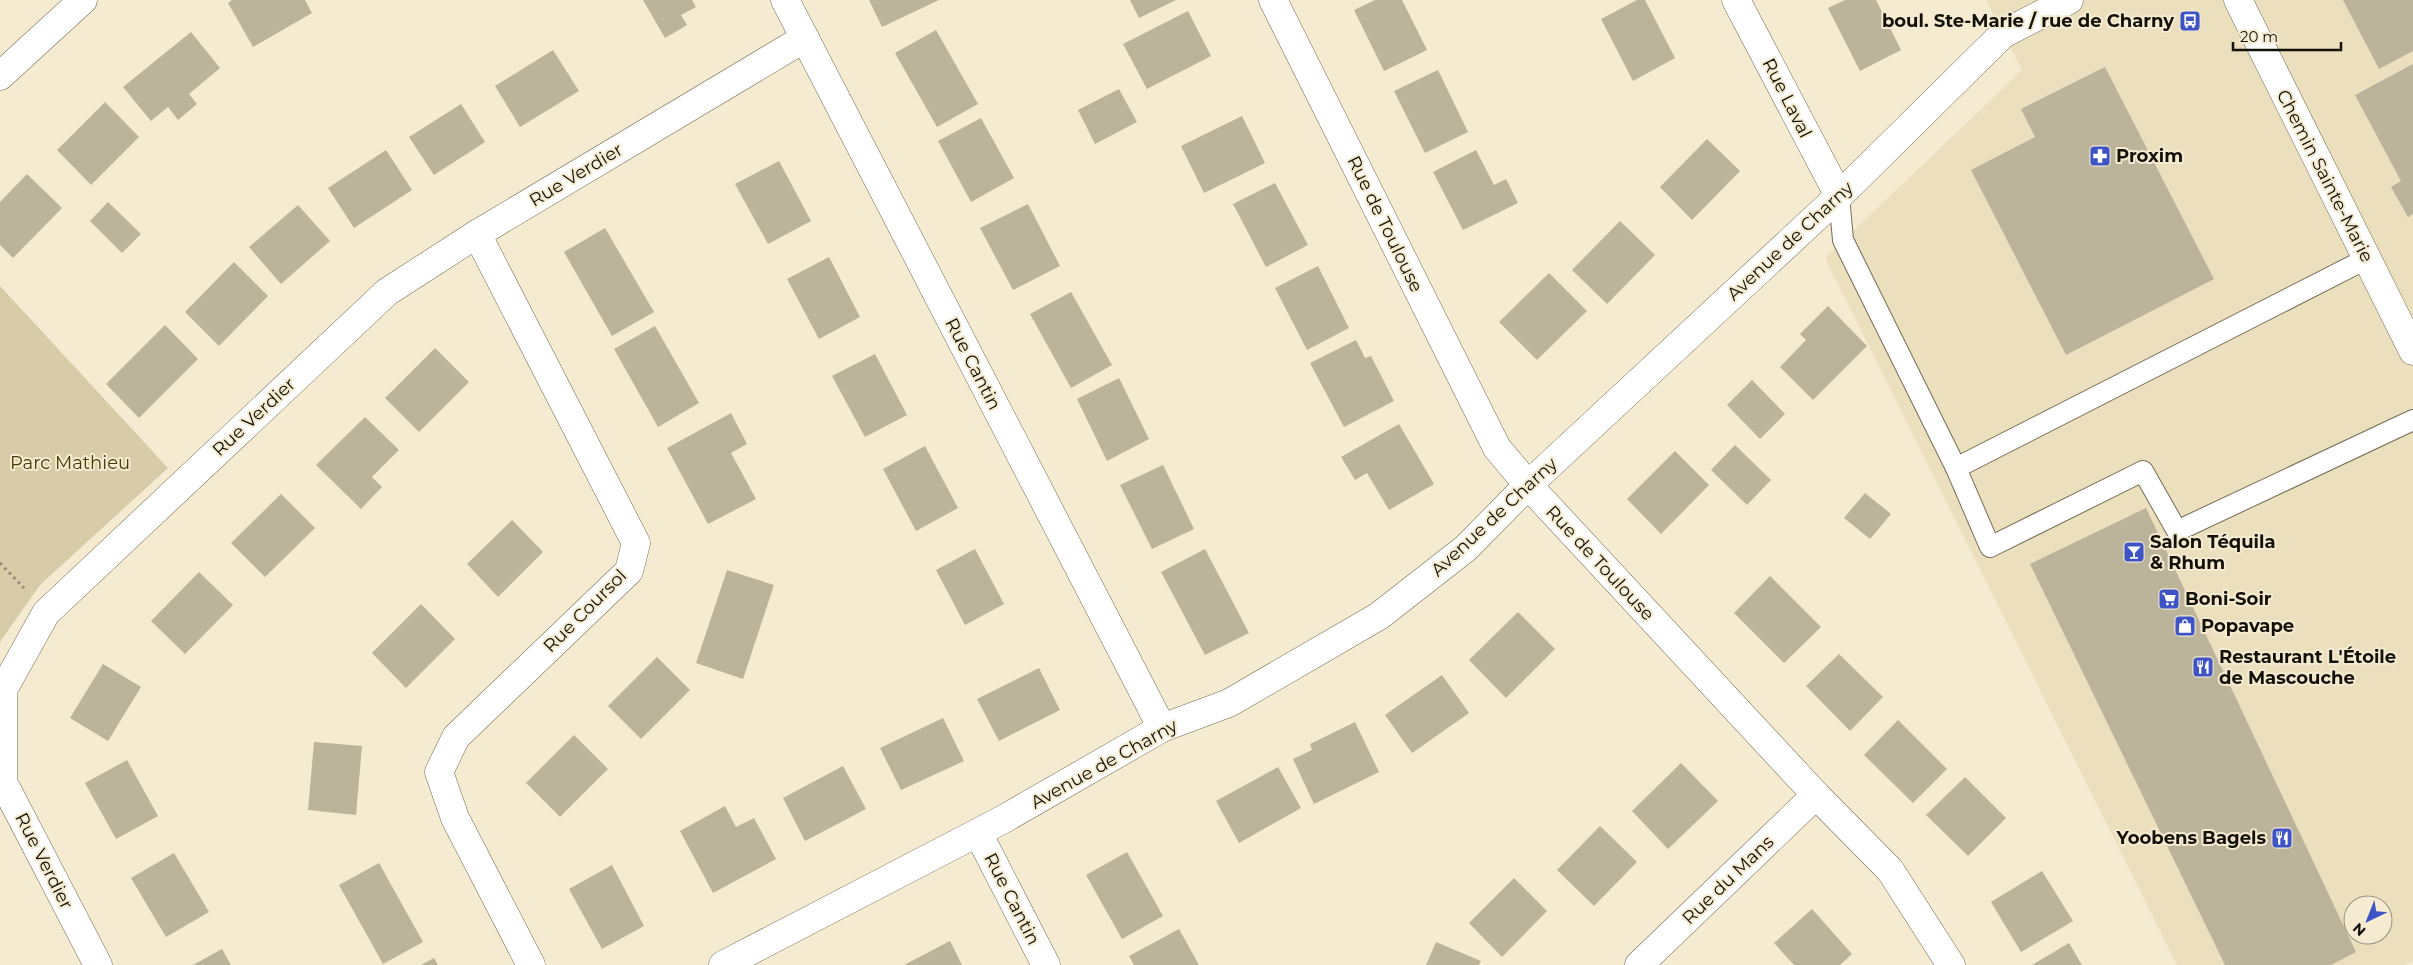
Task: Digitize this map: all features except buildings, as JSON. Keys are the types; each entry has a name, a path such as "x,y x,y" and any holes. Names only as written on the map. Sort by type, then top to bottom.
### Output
{"street":[{"path":"0,76 83,0"},
{"name":"Rue Cantin","path":"785,0 1162,728"},
{"name":"Rue de Toulouse","path":"1273,0 1497,448 1528,485 1816,795 1890,870 1951,965"},
{"name":"Rue Laval","path":"1736,0 1839,196"},
{"name":"Avenue de Charny","path":"723,965 978,833 1162,728 1230,703 1379,616 1466,548 1528,485 1839,196 2003,34 2070,0"},
{"name":"Chemin Sainte-Marie","path":"2238,0 2413,351"},
{"name":"Rue Verdier","path":"98,965 3,782 3,690 46,613 387,292 478,234 805,38"},
{"name":"Rue Coursol","path":"478,234 636,543 629,571 456,737 439,772 455,818 531,965"},
{"name":"Rue du Mans","path":"1639,965 1816,795"},
{"name":"Rue Cantin","path":"978,833 1046,965"}],"lane":[{"path":"1839,196 1843,240 1956,468 1990,547 2143,471 2177,531 2413,420"},
{"path":"1956,468 2366,259"}],"shaded area":[{"path":"1986,0 2413,0 2413,961 2404,965 2177,965 1825,258 2022,70"}],"green space":[{"name":"Parc Mathieu","path":"0,286 168,468 40,585 0,642"}],"place":[{"name":"boul. Ste-Marie / rue de Charny","path":"2190,21"},
{"name":"Proxim","path":"2100,156"},
{"name":"Salon Téquila & Rhum","path":"2134,552"},
{"name":"Boni-Soir","path":"2169,599"},
{"name":"Popavape","path":"2185,626"},
{"name":"Restaurant L'Étoile de Mascouche","path":"2203,667"},
{"name":"Yoobens Bagels","path":"2282,838"}]}
